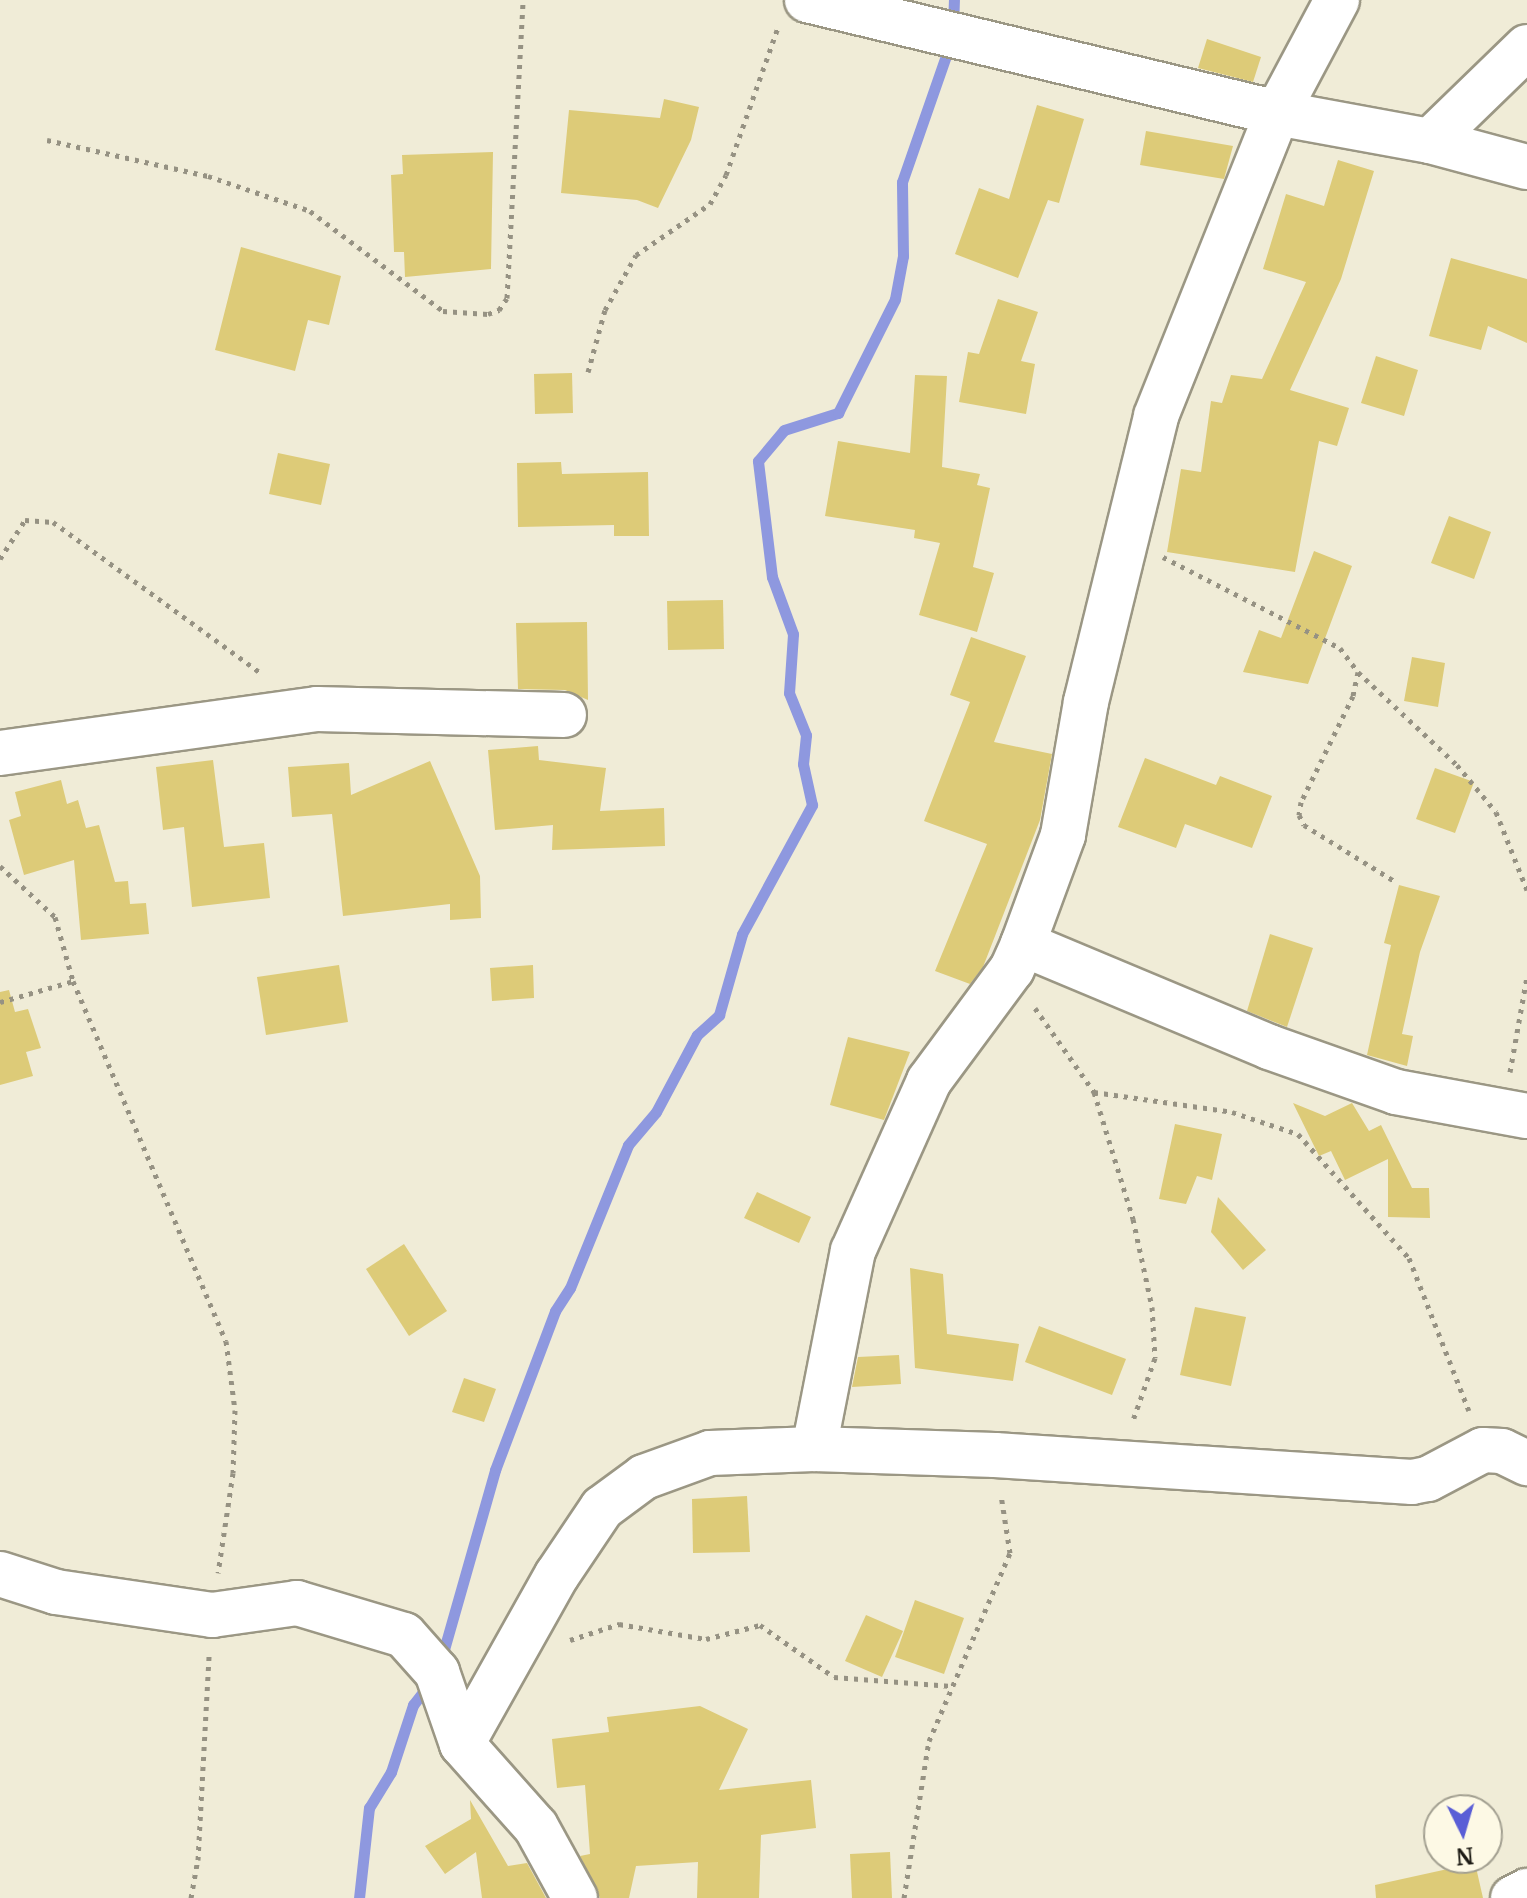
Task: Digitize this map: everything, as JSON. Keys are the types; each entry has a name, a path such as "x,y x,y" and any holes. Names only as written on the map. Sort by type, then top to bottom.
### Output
{"street":[{"path":"814,1449 853,1251 929,1081 1018,957 1063,835 1086,702 1130,540 1156,416 1277,113 1337,0"},
{"path":"794,7 1277,113 1430,141 1527,167"},
{"path":"1430,141 1527,47"},
{"path":"0,753 317,709 564,715"},
{"path":"1018,957 1396,1092 1515,1114"},
{"path":"462,1744 557,1575 602,1508 644,1477 710,1453 814,1449 995,1455 1113,1460 1412,1482 1428,1479 1483,1450 1502,1451 1527,1463"},
{"path":"0,1574 56,1592 212,1615 297,1603 404,1635 437,1672 462,1744 536,1827 575,1898"},
{"path":"1513,1898 1527,1891"}],"path":[{"path":"47,140 208,176 310,211 433,305 473,317 488,314 499,310 507,298 523,0"},
{"path":"588,372 605,310 636,255 710,204 726,175 794,7"},
{"path":"0,559 25,520 53,522 176,607 247,665 317,709"},
{"path":"1130,540 1340,648 1358,672 1457,765 1496,812 1527,890"},
{"path":"1358,672 1353,696 1301,802 1299,815 1304,825 1396,882"},
{"path":"0,866 55,917 73,981 226,1341 235,1410 233,1473 212,1615 198,1860 191,1898"},
{"path":"1018,957 1094,1092 1133,1219 1152,1307 1155,1358 1143,1400 1113,1460"},
{"path":"1515,1114 1527,977"},
{"path":"0,1002 73,981"},
{"path":"1094,1092 1232,1112 1298,1134 1409,1258 1483,1450"},
{"path":"904,1898 920,1781 929,1741 1010,1553 995,1455"},
{"path":"564,1643 619,1624 706,1639 760,1625 834,1677 952,1686"}],"building":[{"path":"1207,39 1261,57 1253,82 1198,68"},
{"path":"664,99 699,107 691,140 658,208 637,200 561,193 569,110 660,118"},
{"path":"1037,105 1084,119 1059,203 1048,200 1018,278 955,254 979,188 1009,199"},
{"path":"1146,131 1233,146 1224,179 1140,165"},
{"path":"493,152 491,269 405,277 404,252 394,252 391,175 403,174 402,155"},
{"path":"1338,160 1374,171 1341,279 1290,390 1349,408 1337,446 1319,441 1295,572 1167,552 1181,469 1201,472 1211,401 1222,403 1231,375 1262,379 1306,282 1263,269 1286,194 1324,206"},
{"path":"241,247 341,276 329,325 308,320 295,371 215,350"},
{"path":"1451,258 1527,279 1527,343 1488,326 1481,350 1429,336"},
{"path":"998,299 1038,312 1021,361 1035,364 1026,414 959,402 968,352 979,354"},
{"path":"1376,356 1418,370 1404,416 1361,403"},
{"path":"572,373 573,413 535,414 534,374"},
{"path":"915,375 947,376 942,467 980,474 977,485 990,488 973,567 994,573 977,632 919,615 940,543 914,538 915,530 825,516 838,441 910,453"},
{"path":"278,453 330,464 321,505 269,494"},
{"path":"561,462 562,474 648,472 649,536 614,536 614,525 518,527 517,463"},
{"path":"1449,516 1491,532 1474,579 1431,563"},
{"path":"1314,551 1352,566 1308,684 1243,672 1259,630 1281,638"},
{"path":"723,600 724,649 668,650 667,601"},
{"path":"587,622 588,700 565,690 518,689 516,623"},
{"path":"971,637 1026,656 994,742 1052,754 1040,820 983,967 970,984 935,971 987,844 924,821 970,702 950,695"},
{"path":"1412,657 1445,663 1438,707 1404,701"},
{"path":"538,746 539,760 606,768 600,811 664,808 665,846 552,850 553,825 495,830 488,750"},
{"path":"1145,758 1216,785 1220,776 1272,796 1252,848 1185,824 1176,848 1118,827"},
{"path":"213,760 224,847 264,843 270,898 192,907 184,827 163,830 156,767"},
{"path":"430,761 480,876 481,918 450,920 450,904 343,916 332,814 292,817 288,767 349,763 351,795"},
{"path":"1435,768 1474,782 1455,833 1416,819"},
{"path":"61,780 67,804 78,800 86,828 99,825 115,882 128,881 130,904 146,903 149,934 81,940 74,860 24,875 9,820 21,816 15,792"},
{"path":"1399,885 1440,896 1420,952 1402,1034 1413,1036 1407,1066 1367,1055 1391,945 1384,943"},
{"path":"1270,934 1313,948 1287,1027 1247,1011"},
{"path":"339,965 348,1022 266,1035 257,977"},
{"path":"533,965 534,998 492,1001 490,968"},
{"path":"9,990 15,1012 28,1009 41,1048 26,1052 33,1076 0,1085 0,992"},
{"path":"848,1037 910,1052 884,1120 830,1105"},
{"path":"1293,1103 1325,1116 1352,1103 1369,1131 1381,1125 1412,1188 1429,1188 1430,1218 1388,1217 1388,1159 1345,1180 1331,1151 1319,1156"},
{"path":"1175,1124 1222,1134 1212,1180 1197,1176 1186,1204 1159,1199"},
{"path":"757,1192 811,1217 799,1243 744,1218"},
{"path":"1218,1197 1266,1250 1243,1270 1211,1232"},
{"path":"404,1244 447,1311 409,1336 366,1269"},
{"path":"910,1268 943,1274 947,1334 1019,1344 1013,1381 915,1368"},
{"path":"1195,1307 1246,1317 1231,1386 1180,1375"},
{"path":"1039,1326 1126,1359 1112,1395 1025,1362"},
{"path":"899,1355 901,1384 852,1387 858,1357"},
{"path":"464,1378 496,1389 484,1422 452,1412"},
{"path":"747,1496 750,1552 693,1553 692,1499"},
{"path":"915,1600 964,1618 944,1674 895,1657"},
{"path":"866,1615 903,1631 882,1677 845,1661"},
{"path":"700,1706 748,1729 719,1790 811,1780 816,1828 761,1835 759,1898 697,1898 698,1862 636,1866 629,1898 600,1898 580,1856 590,1854 585,1785 557,1788 552,1739 609,1732 607,1717"},
{"path":"470,1800 508,1866 527,1863 546,1898 482,1898 476,1852 445,1874 425,1846 471,1819"},
{"path":"890,1852 892,1898 852,1898 850,1854"},
{"path":"1425,1874 1478,1874 1483,1898 1376,1898 1375,1885"}],"waterway":[{"path":"953,27 954,0"},
{"path":"441,1660 495,1470 555,1311 570,1288 628,1145 656,1112 697,1035 719,1015 742,934 812,805 803,764 806,735 789,693 793,634 772,577 758,461 784,430 838,413 895,299 903,256 902,182 950,44"},
{"path":"359,1898 369,1808 391,1772 413,1705 430,1683"}]}
